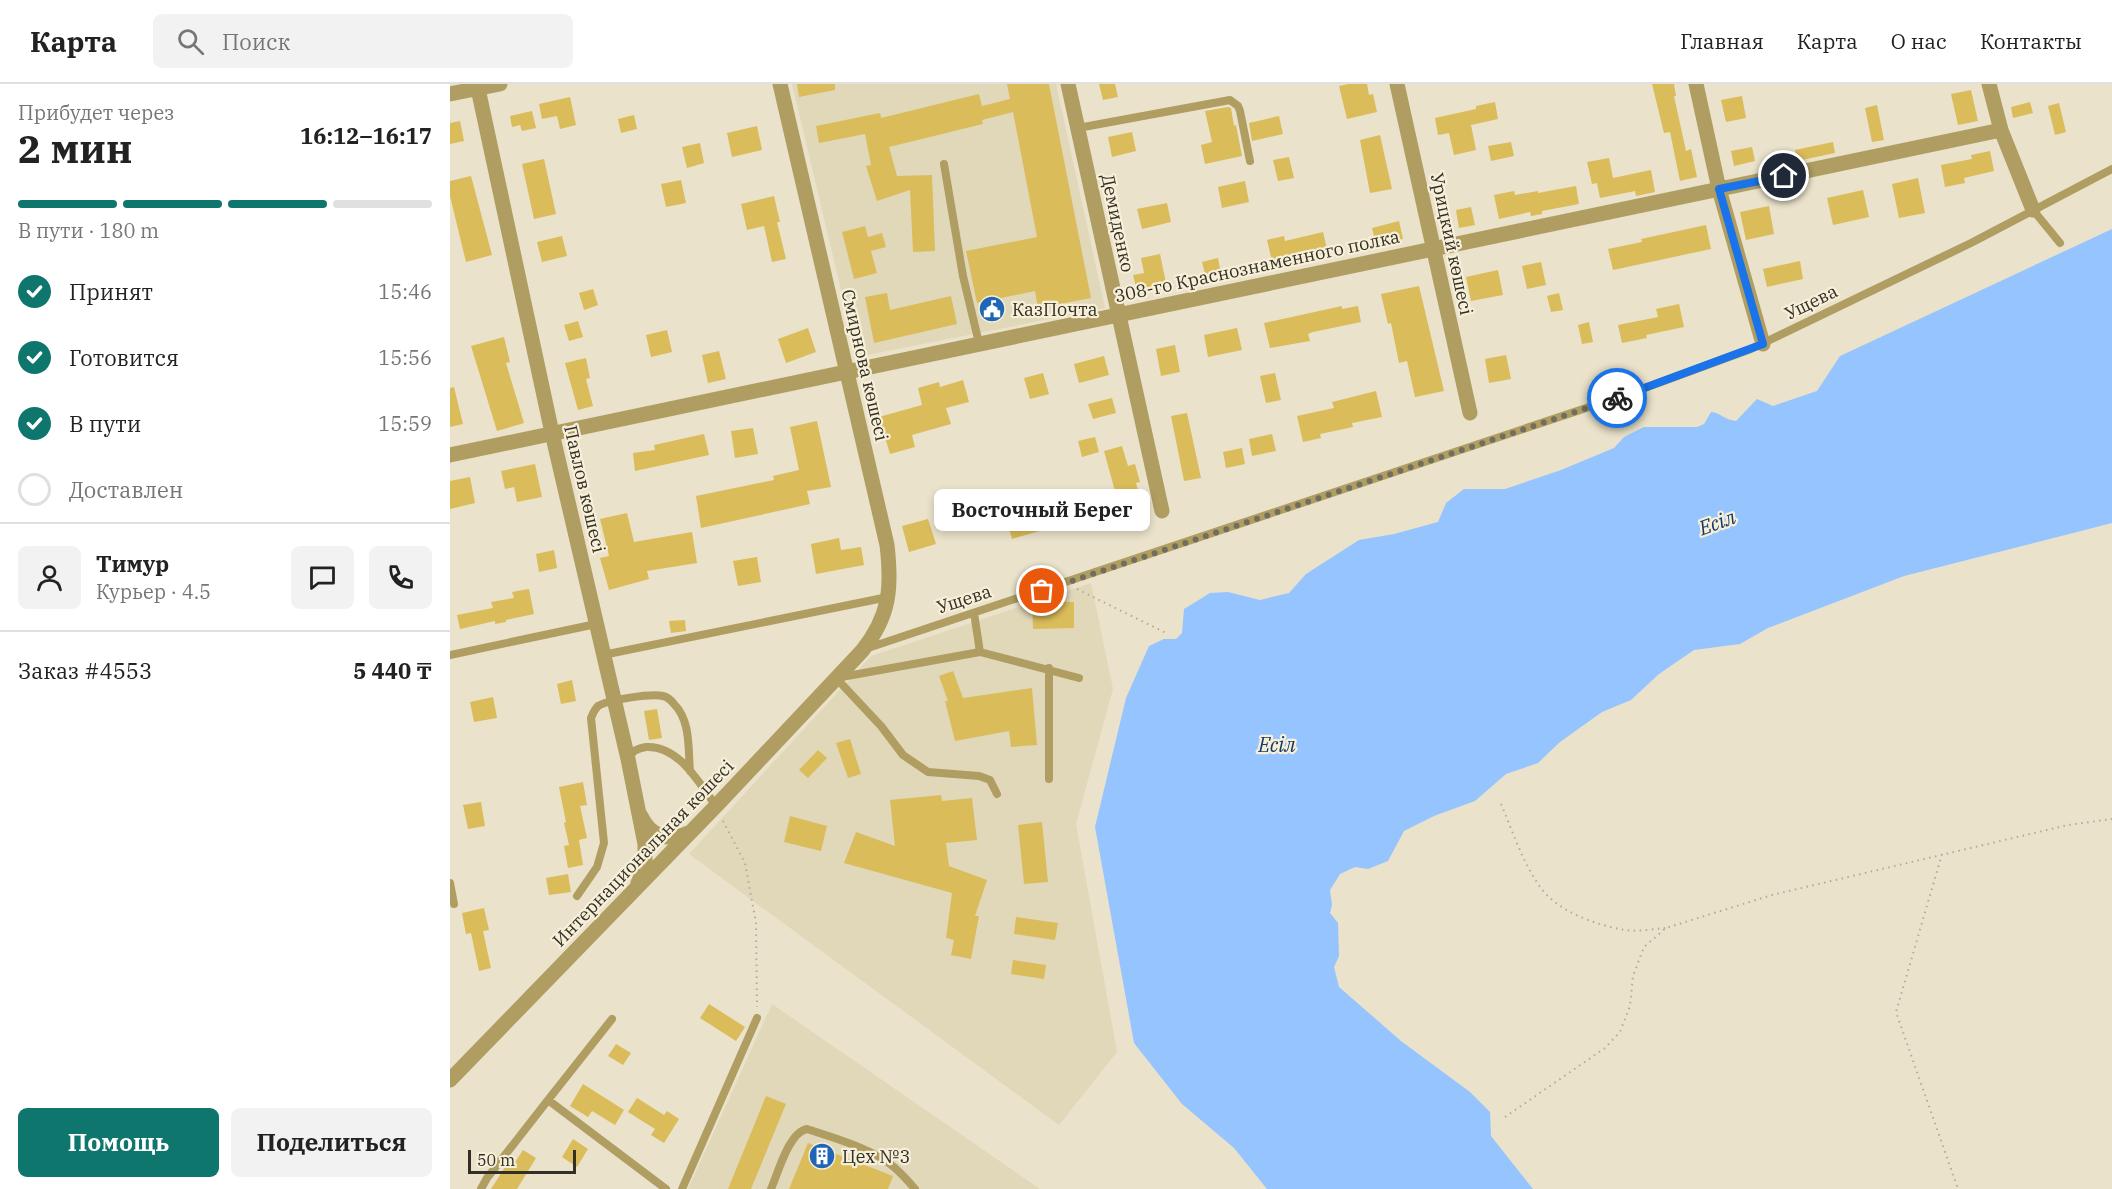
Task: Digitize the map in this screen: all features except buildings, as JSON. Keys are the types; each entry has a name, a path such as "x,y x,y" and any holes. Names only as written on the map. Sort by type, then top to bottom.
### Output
{"street":[{"path":"450,94 478,86 500,84"},
{"name":"Смирнова көшесі","path":"780,84 887,545 890,577 888,597 880,623 872,639 862,651"},
{"name":"Демиденко","path":"1068,84 1162,511"},
{"name":"Урицкий көшесі","path":"1397,84 1470,413"},
{"path":"1696,84 1719,189 1763,344"},
{"path":"1989,84 2001,130 2034,210"},
{"name":"Павлов көшесі","path":"478,86 552,433 638,808 646,861 642,874 627,898"},
{"name":"308-го Краснознаменного полка","path":"450,455 2001,130"},
{"name":"Интернациональная көшесі","path":"450,1080 716,806 862,651"},
{"path":"638,808 647,827 657,835 670,838 690,832"}],"lane":[{"path":"1078,128 1230,100 1238,106 1240,111 1250,161"},
{"path":"944,164 963,276 979,343"},
{"name":"Ущева","path":"862,651 1634,392 1763,344 1971,243 2112,169"},
{"path":"2034,210 2060,243"},
{"path":"603,655 888,597"},
{"path":"974,613 980,652"},
{"path":"450,655 596,624"},
{"path":"836,678 980,652 1049,668 1079,678"},
{"path":"1049,668 1049,779"},
{"path":"836,678 881,726 903,755 928,772 979,776 990,780 997,794"},
{"path":"577,896 597,867 604,843 591,718 593,712 598,707 613,702 649,695 663,696 672,701 680,710 686,724 690,771"},
{"path":"628,759 638,749 654,748 667,752 690,771 716,806"},
{"path":"450,883 454,904"},
{"path":"682,1189 757,1018"},
{"path":"481,1189 487,1178 612,1019"},
{"path":"548,1100 666,1189"},
{"path":"771,1189 793,1139 799,1132 807,1129 874,1154 895,1167 915,1189"}],"path":[{"path":"1064,583 1166,633"},
{"path":"1501,804 1522,856 1541,889 1564,909 1595,922 1627,930 1666,928 1772,895 2068,825 2112,819"},
{"path":"716,806 745,863 756,923 757,1018"},
{"path":"1942,854 1896,1012 1958,1189"},
{"path":"1505,1118 1605,1048 1620,1032 1630,1006 1633,976 1644,947 1666,928"}],"shaded area":[{"path":"792,84 1056,84 1105,308 857,357"},
{"path":"1091,583 1113,689 1076,824 1117,1052 1059,1125 689,854 871,656"},
{"path":"772,1004 1040,1189 688,1189"}],"water":[{"name":"Есіл","path":"2112,229 2112,523 1904,576 1768,628 1740,644 1694,650 1659,674 1631,700 1602,712 1560,742 1538,763 1506,774 1475,801 1434,816 1404,831 1388,861 1368,869 1355,867 1340,874 1330,890 1332,905 1330,913 1338,923 1339,956 1334,967 1339,987 1401,1041 1470,1092 1490,1112 1491,1136 1533,1189 1267,1189 1234,1148 1182,1104 1134,1043 1095,827 1126,698 1149,646 1164,639 1176,639 1182,633 1184,609 1210,593 1228,592 1260,600 1289,593 1306,574 1359,540 1394,534 1438,522 1446,503 1464,489 1505,489 1561,470 1614,448 1624,437 1644,427 1697,427 1704,424 1711,412 1736,421 1757,399 1773,406 1817,391 1840,356"}],"way so far":[{"path":"1042,591 1617,398"}],"place":[{"name":"КазПочта","path":"992,309"},
{"name":"Восточный Берег","path":"1042,591"},
{"name":"Цех №3","path":"822,1156"}],"route":[{"path":"1617,398 1763,344 1719,189 1784,176"}]}
